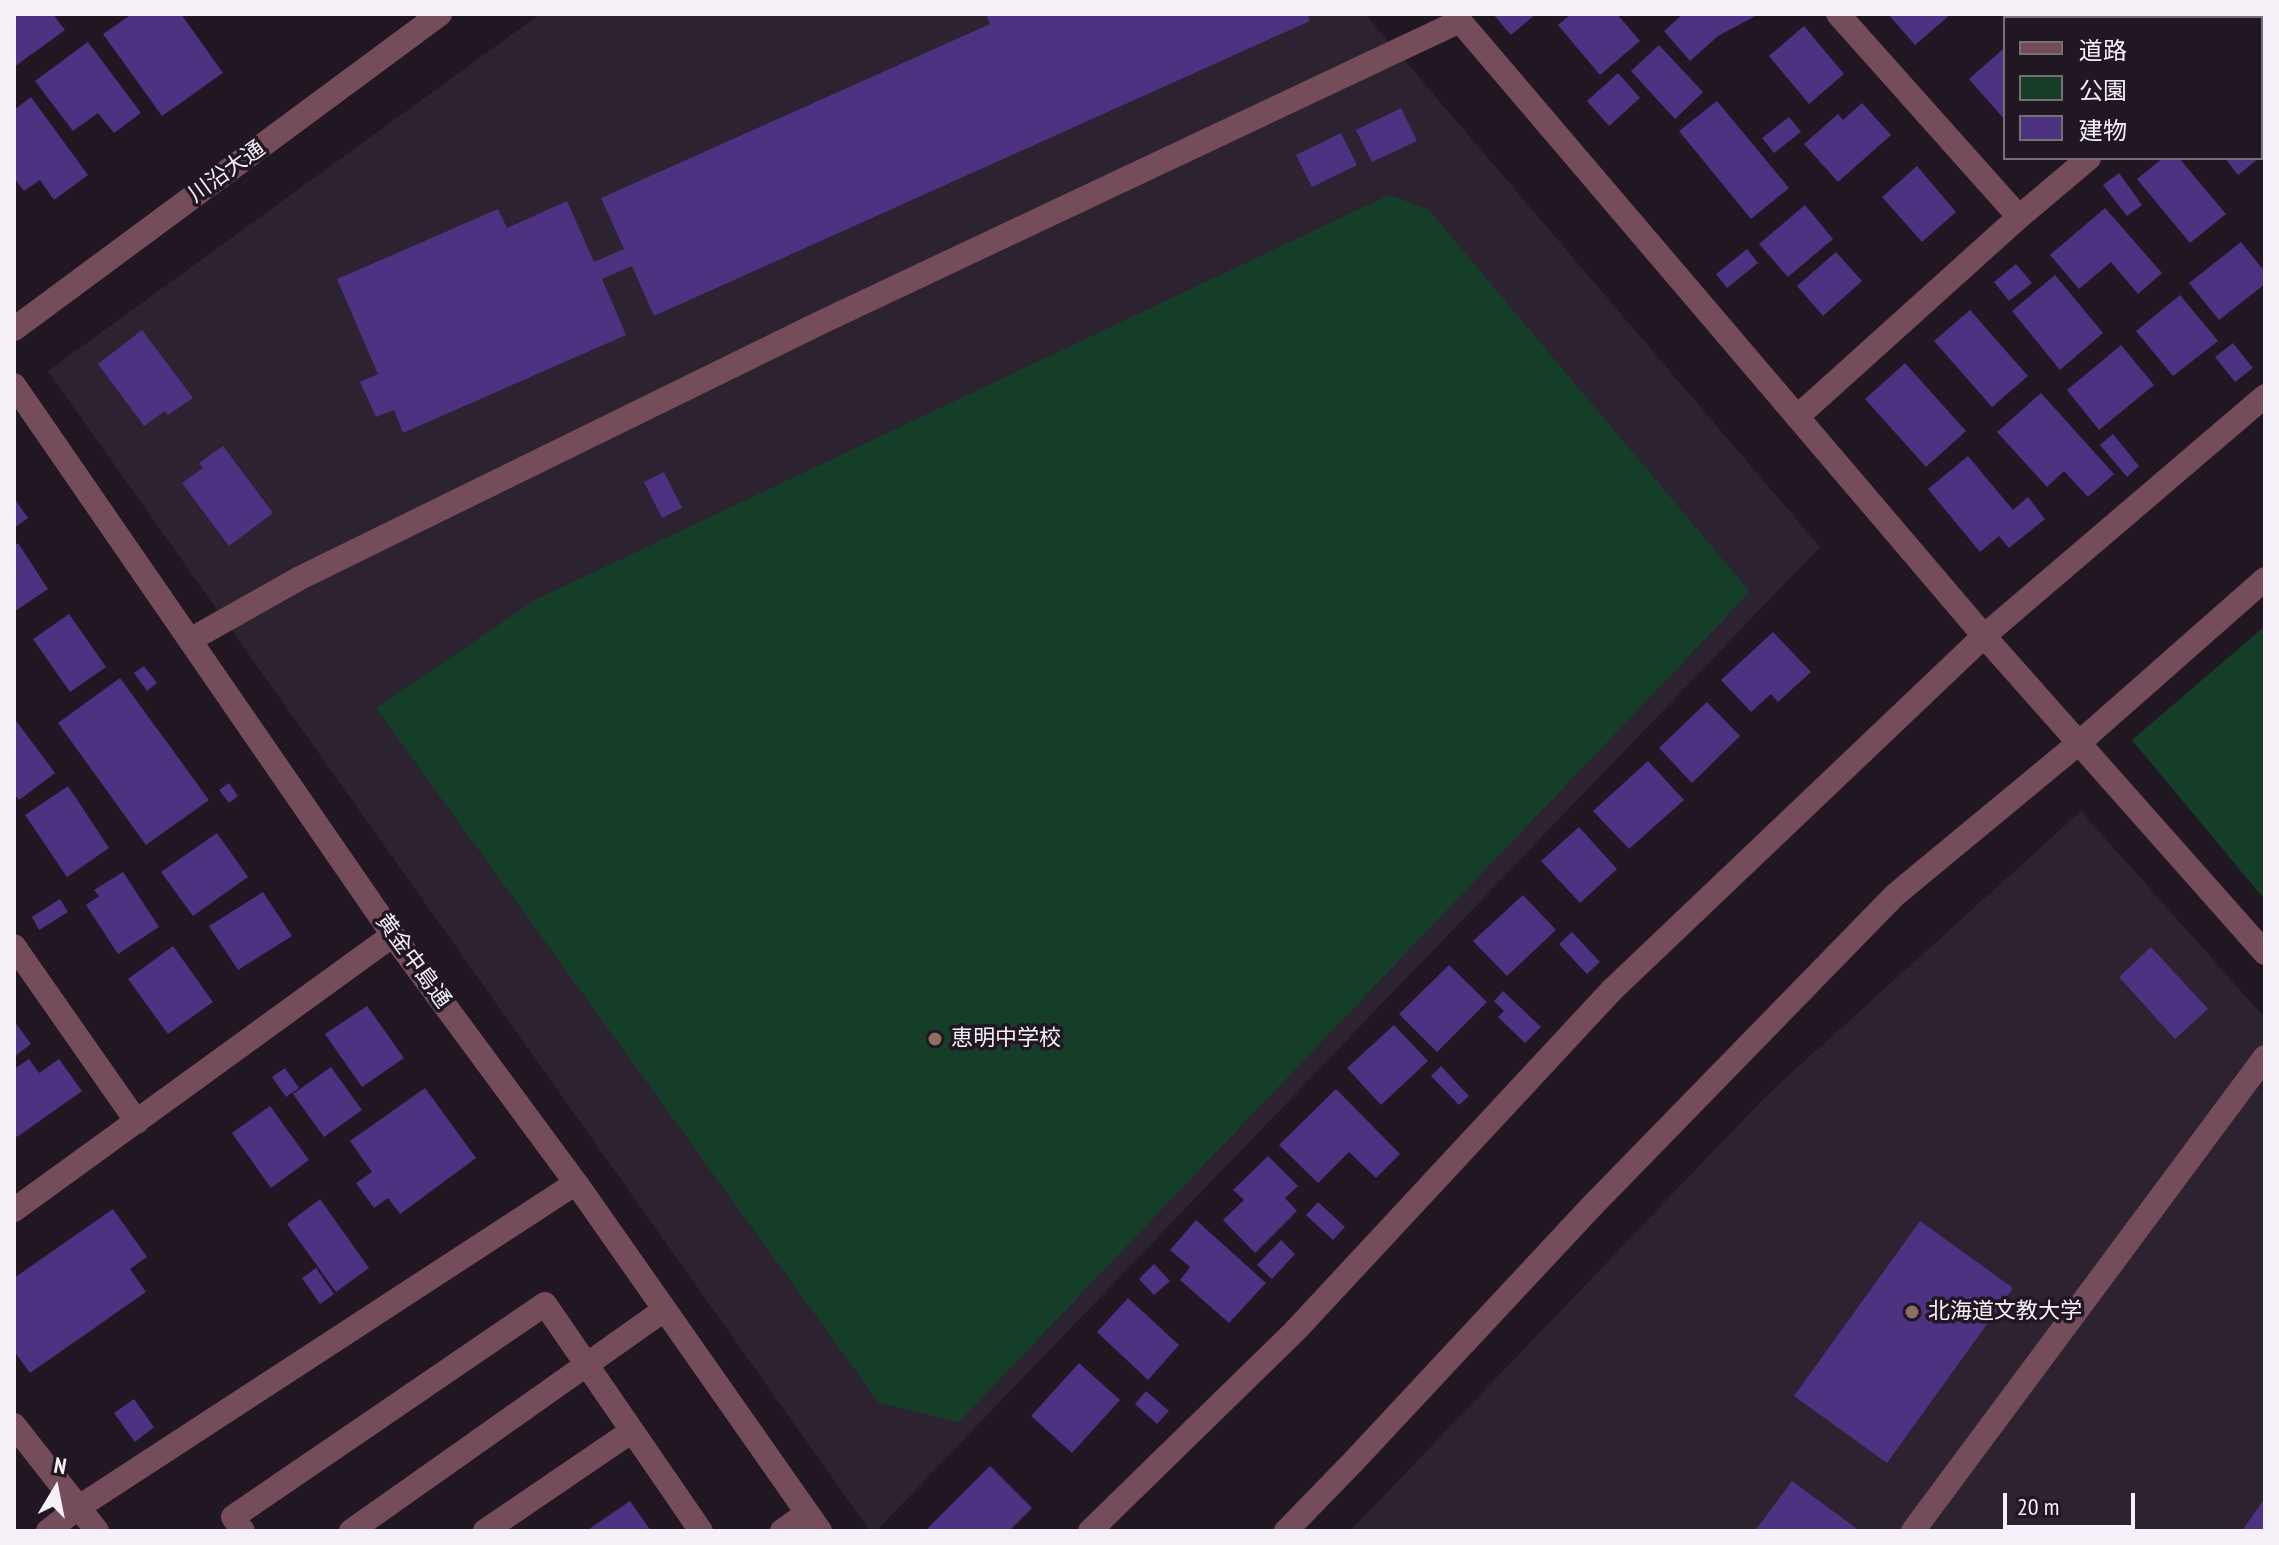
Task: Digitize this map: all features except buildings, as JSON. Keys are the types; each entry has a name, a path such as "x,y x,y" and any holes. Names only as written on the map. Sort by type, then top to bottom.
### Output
{"street":[{"name":"川沿大通","path":"14,329 440,14"},
{"path":"1838,14 2019,217"},
{"path":"190,640 300,578 809,328 1457,17 1984,636 2265,953"},
{"path":"1797,417 2087,160"},
{"name":"黄金中島通","path":"14,385 393,935 576,1183 814,1522"},
{"path":"1090,1531 1295,1331 1612,990 1984,636 2265,396"},
{"path":"1286,1531 1591,1207 1895,895 2080,742 2265,579"},
{"path":"14,1210 393,935"},
{"path":"14,946 137,1122"},
{"path":"1913,1531 2265,1057"},
{"path":"48,1531 79,1507 576,1183"},
{"path":"243,1531 233,1517 545,1304 701,1531"},
{"path":"351,1531 664,1310"},
{"path":"14,1425 97,1531"},
{"path":"485,1531 632,1431"},
{"path":"782,1531 814,1522"}],"shaded area":[{"name":"恵明中学校","path":"540,14 1365,14 1820,547 876,1531 870,1531 48,371"},
{"name":"北海道文教大学","path":"2081,811 2265,1018 2265,1531 1350,1531 1768,1094"}],"green space":[{"path":"1389,195 1428,209 1750,592 959,1422 879,1403 376,708 535,600"},
{"path":"2265,626 2265,900 2132,740"}],"place":[{"name":"恵明中学校","path":"935,1039"},
{"name":"北海道文教大学","path":"1912,1312"}]}
